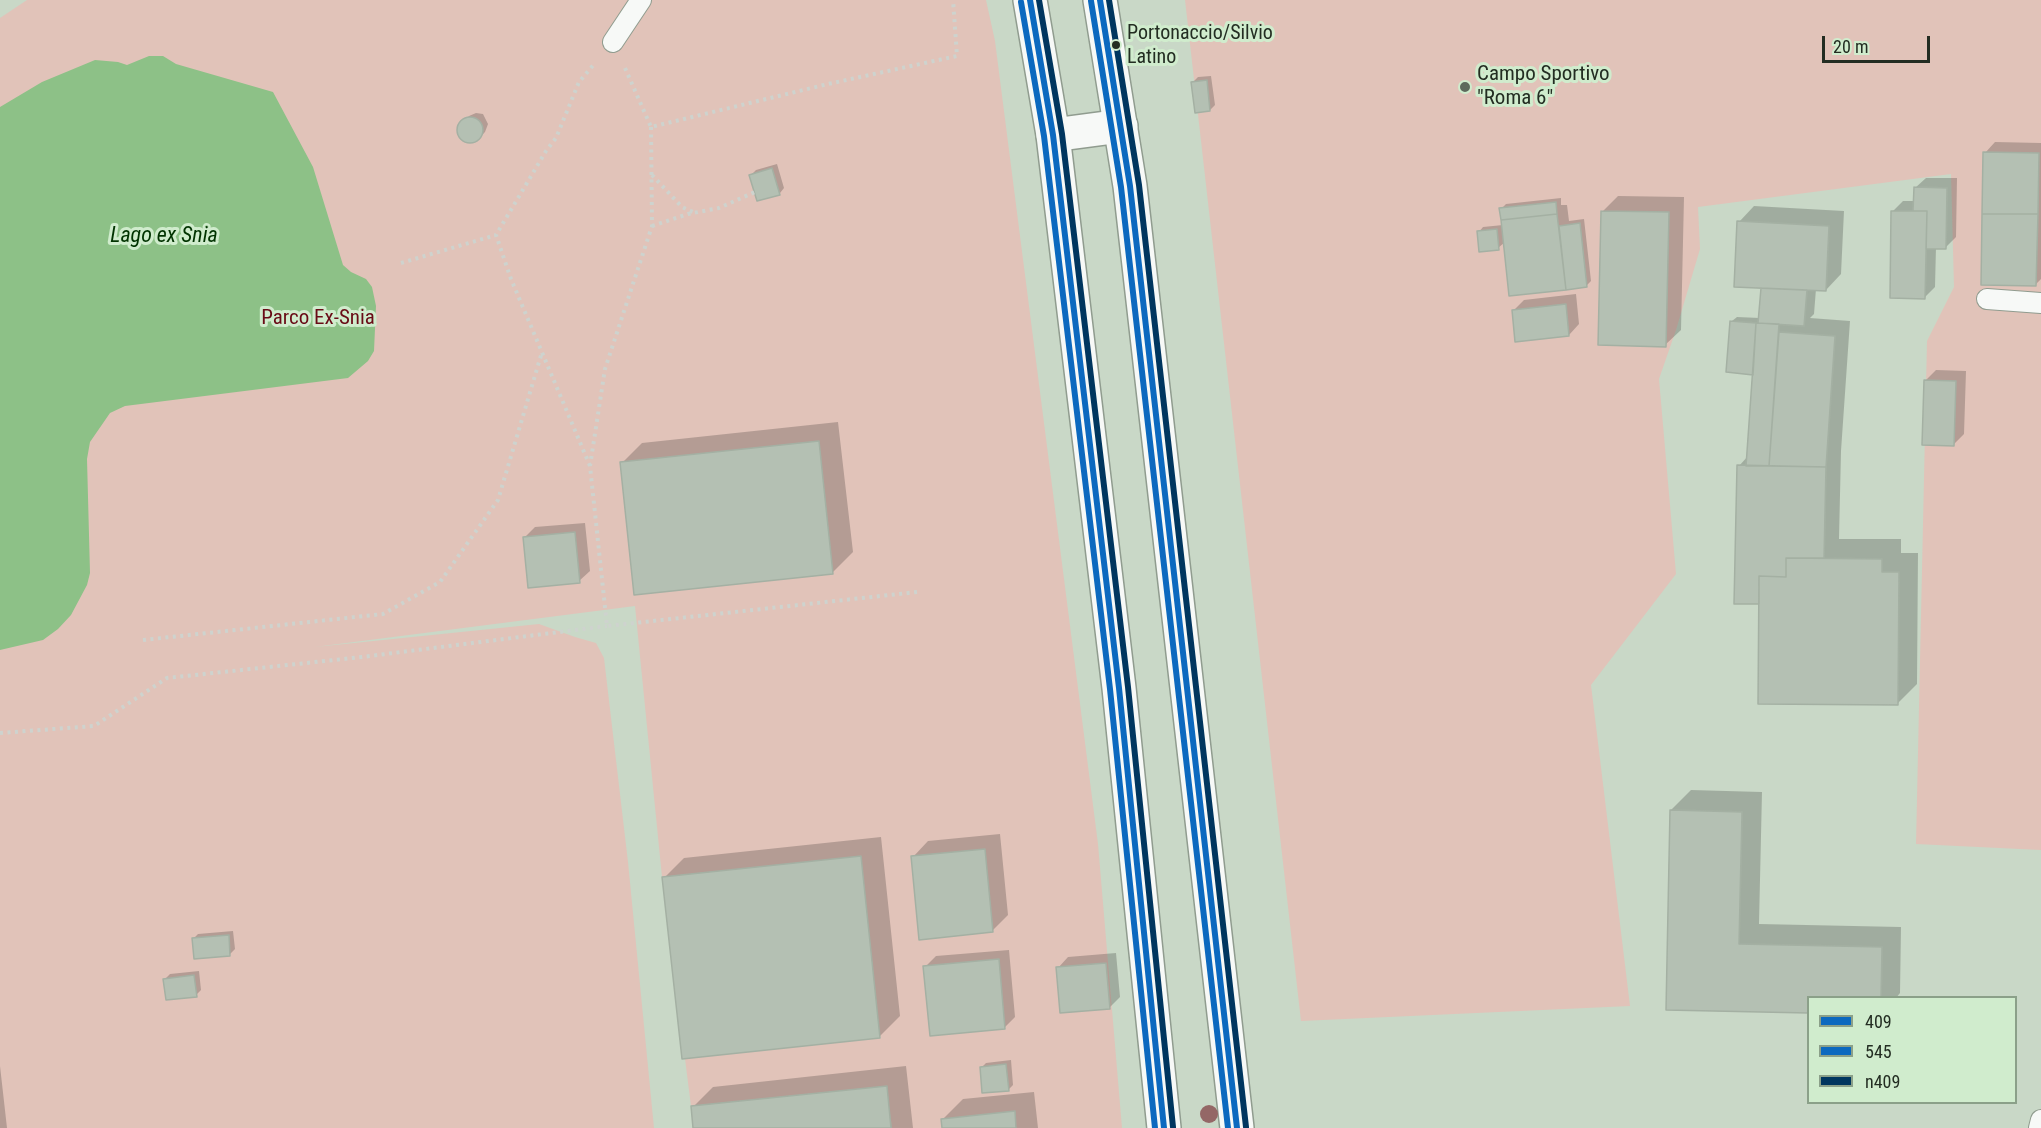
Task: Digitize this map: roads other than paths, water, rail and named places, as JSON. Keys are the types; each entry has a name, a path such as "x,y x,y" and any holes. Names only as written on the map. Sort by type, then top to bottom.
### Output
{"main road":[{"path":"1030,0 1053,135 1120,700 1164,1128"},
{"path":"1100,0 1121,126 1237,1128"},
{"path":"1053,135 1121,126"}],"lane":[{"path":"613,42 641,0"},
{"path":"1987,299 2041,303"},
{"path":"2039,1128 2041,1120"}],"water":[{"name":"Lago ex Snia","path":"149,56 163,56 176,64 273,92 313,167 343,265 351,272 366,279 372,287 376,306 374,351 368,361 348,378 125,406 110,413 90,442 87,459 90,573 87,585 71,615 58,629 43,640 0,650 0,107 42,82 95,60 127,65"}],"place":[{"name":"Portonaccio/Silvio Latino","path":"1116,45"},
{"name":"Campo Sportivo \"Roma 6\"","path":"1465,87"}],"park label":[{"name":"Parco Ex-Snia","path":"318,319"}]}
